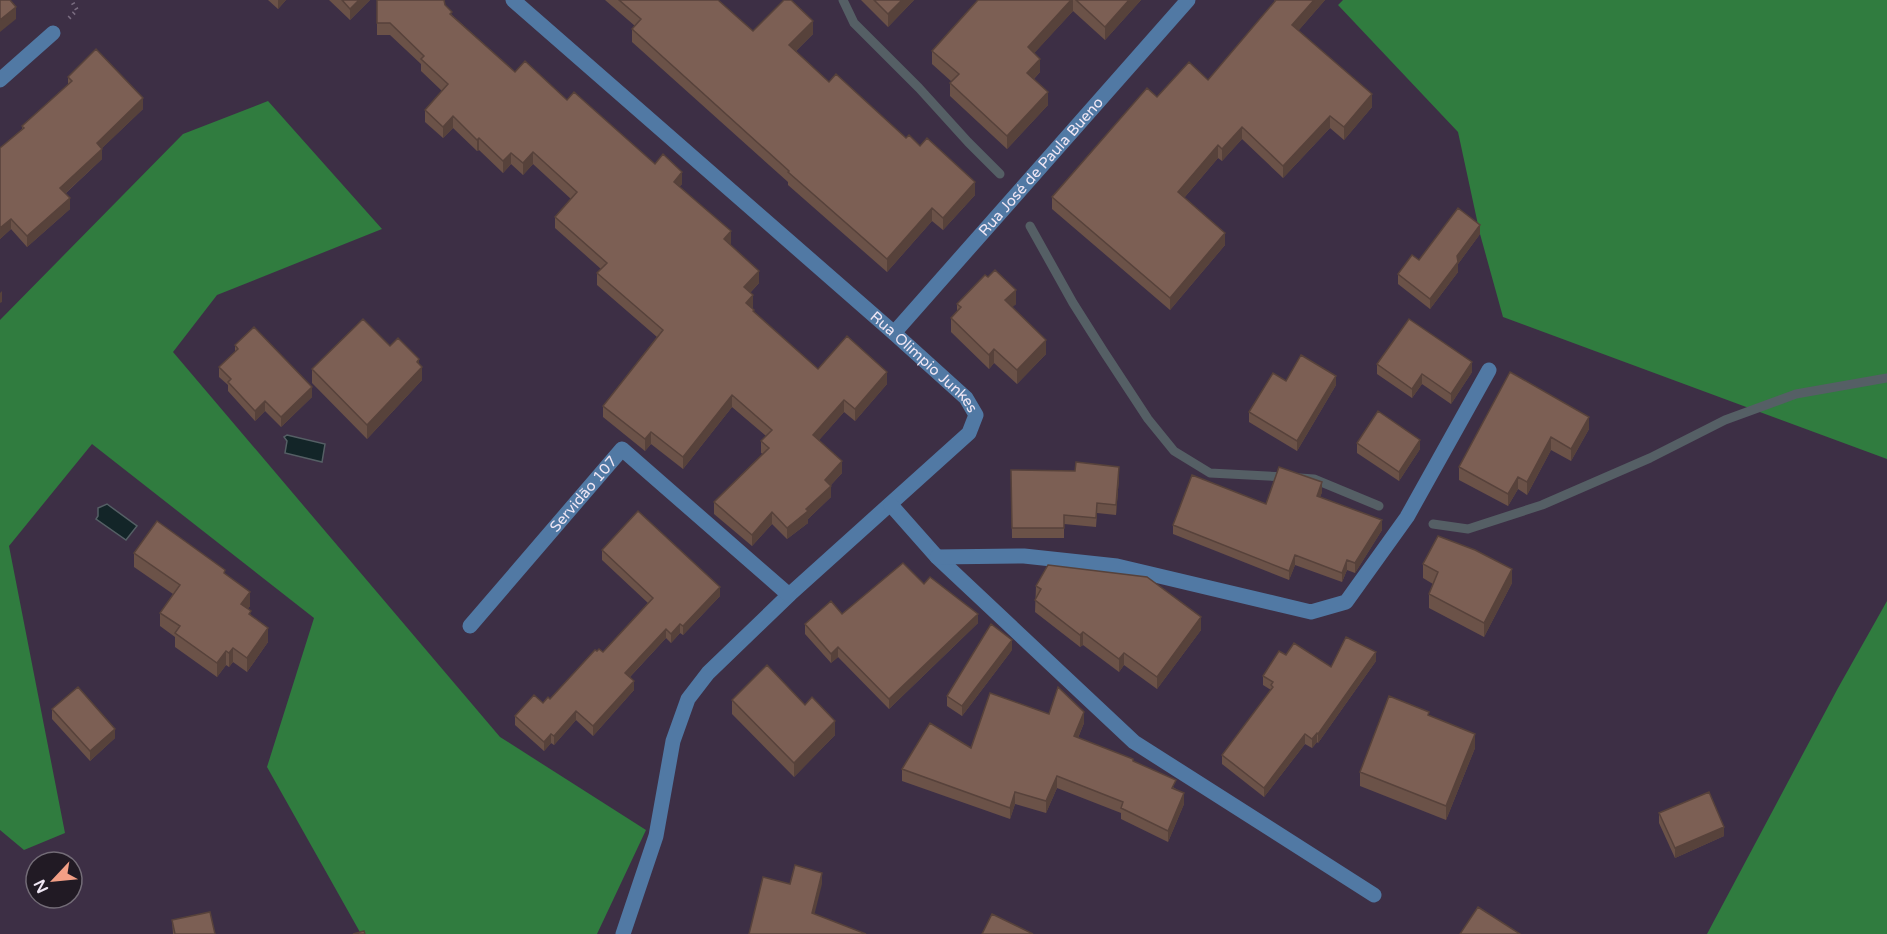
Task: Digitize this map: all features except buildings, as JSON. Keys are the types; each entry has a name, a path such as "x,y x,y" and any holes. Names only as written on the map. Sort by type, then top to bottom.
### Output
{"street":[{"name":"Rua Olimpio Junkes","path":"513,0 894,333 966,398 976,415 969,433 789,595 708,673 688,699 673,741 656,836 623,934"},
{"name":"Rua José de Paula Bueno","path":"894,333 1188,0"},
{"path":"0,80 53,33"},
{"path":"937,557 1024,556 1117,566 1311,612 1346,602 1407,517 1489,370"},
{"name":"Servidão 107","path":"470,626 621,449 789,595"},
{"path":"891,505 937,557 1134,742 1374,895"}],"green space":[{"path":"1343,0 1887,0 1887,459 1503,317 1480,234 1458,132 1338,5"},
{"path":"268,101 382,229 217,295 173,352 500,737 646,830 597,934 361,934 267,767 314,618 92,444 9,546 65,833 24,850 0,830 0,320 183,134"},
{"path":"1887,601 1887,934 1707,934 1838,688"}],"shaded area":[{"path":"287,435 325,444 322,462 285,453 287,441 284,437"},
{"path":"107,504 137,526 126,540 96,519 98,508"}],"waterway":[{"path":"843,0 854,23 1000,174"},
{"path":"1030,226 1073,303 1104,352 1148,419 1174,451 1210,473 1286,477"},
{"path":"1433,524 1468,529 1542,505 1650,458 1725,420 1796,394 1887,378"},
{"path":"1300,478 1314,479 1379,506"}]}
